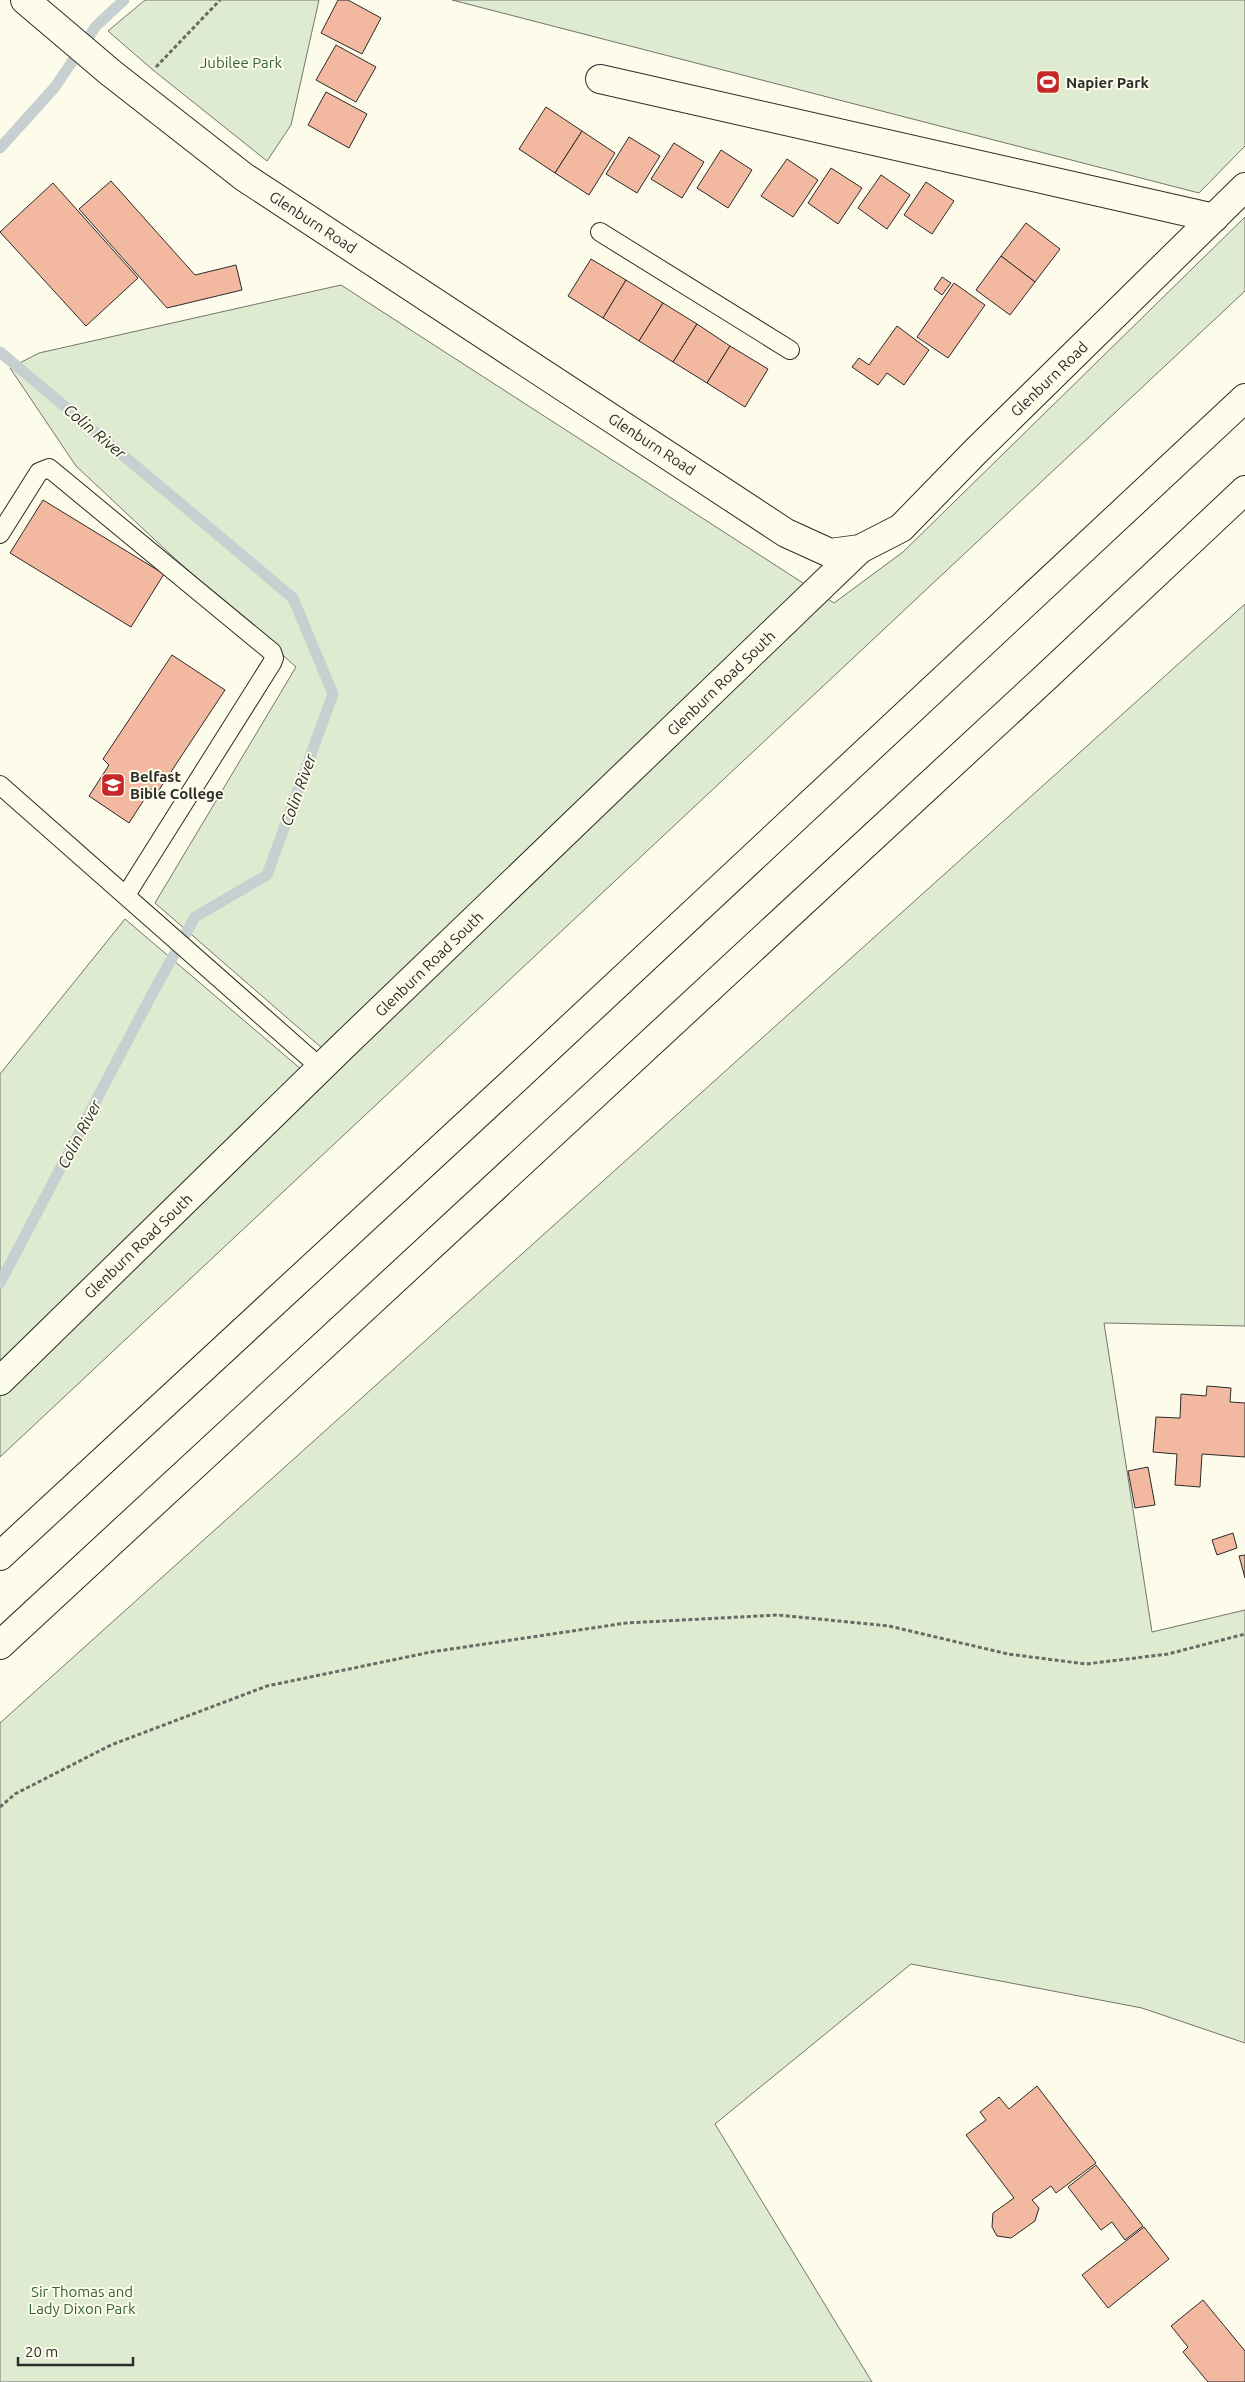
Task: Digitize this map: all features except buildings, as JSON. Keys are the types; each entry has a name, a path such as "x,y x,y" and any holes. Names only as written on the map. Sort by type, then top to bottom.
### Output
{"main road":[{"name":"Glenburn Road","path":"25,0 111,73 244,177 786,533 830,553 860,549 900,528 1245,187"},
{"path":"600,79 1214,218"},
{"path":"0,1556 512,1082 1245,398"},
{"path":"0,1645 1033,689 1245,490"},
{"name":"Glenburn Road South","path":"0,1381 321,1068 860,549"}],"lane":[{"path":"600,232 790,350"},
{"path":"0,534 39,472 50,468 272,652 274,658 272,663 126,894"},
{"path":"0,785 126,894 165,933 321,1068"}],"path":[{"path":"135,92 220,0"},
{"path":"0,1807 15,1794 111,1745 267,1686 431,1652 626,1622 778,1615 889,1626 1008,1654 1086,1664 1168,1654 1245,1634"}],"green space":[{"name":"Jubilee Park","path":"145,0 319,0 291,125 267,161 153,70 108,31"},
{"name":"Napier Park","path":"452,0 1245,0 1245,146 1199,193"},
{"path":"1245,217 1245,291 0,1457 0,1074 125,919 302,1070 323,1049 155,903 296,667 170,554 76,466 10,368 39,353 341,285 834,603 903,552"},
{"name":"Sir Thomas and Lady Dixon Park","path":"1245,604 1245,1326 1104,1323 1152,1632 1245,1610 1245,2043 1142,2008 911,1964 715,2124 872,2382 0,2382 0,1723"}],"waterway":[{"name":"Colin River","path":"0,148 55,87 96,26 124,0"},
{"name":"Colin River","path":"0,352 293,598 333,694 267,875 195,917 151,996 0,1283"}],"place":[{"name":"Napier Park","path":"1048,82"},
{"name":"Belfast Bible College","path":"113,785"}]}
